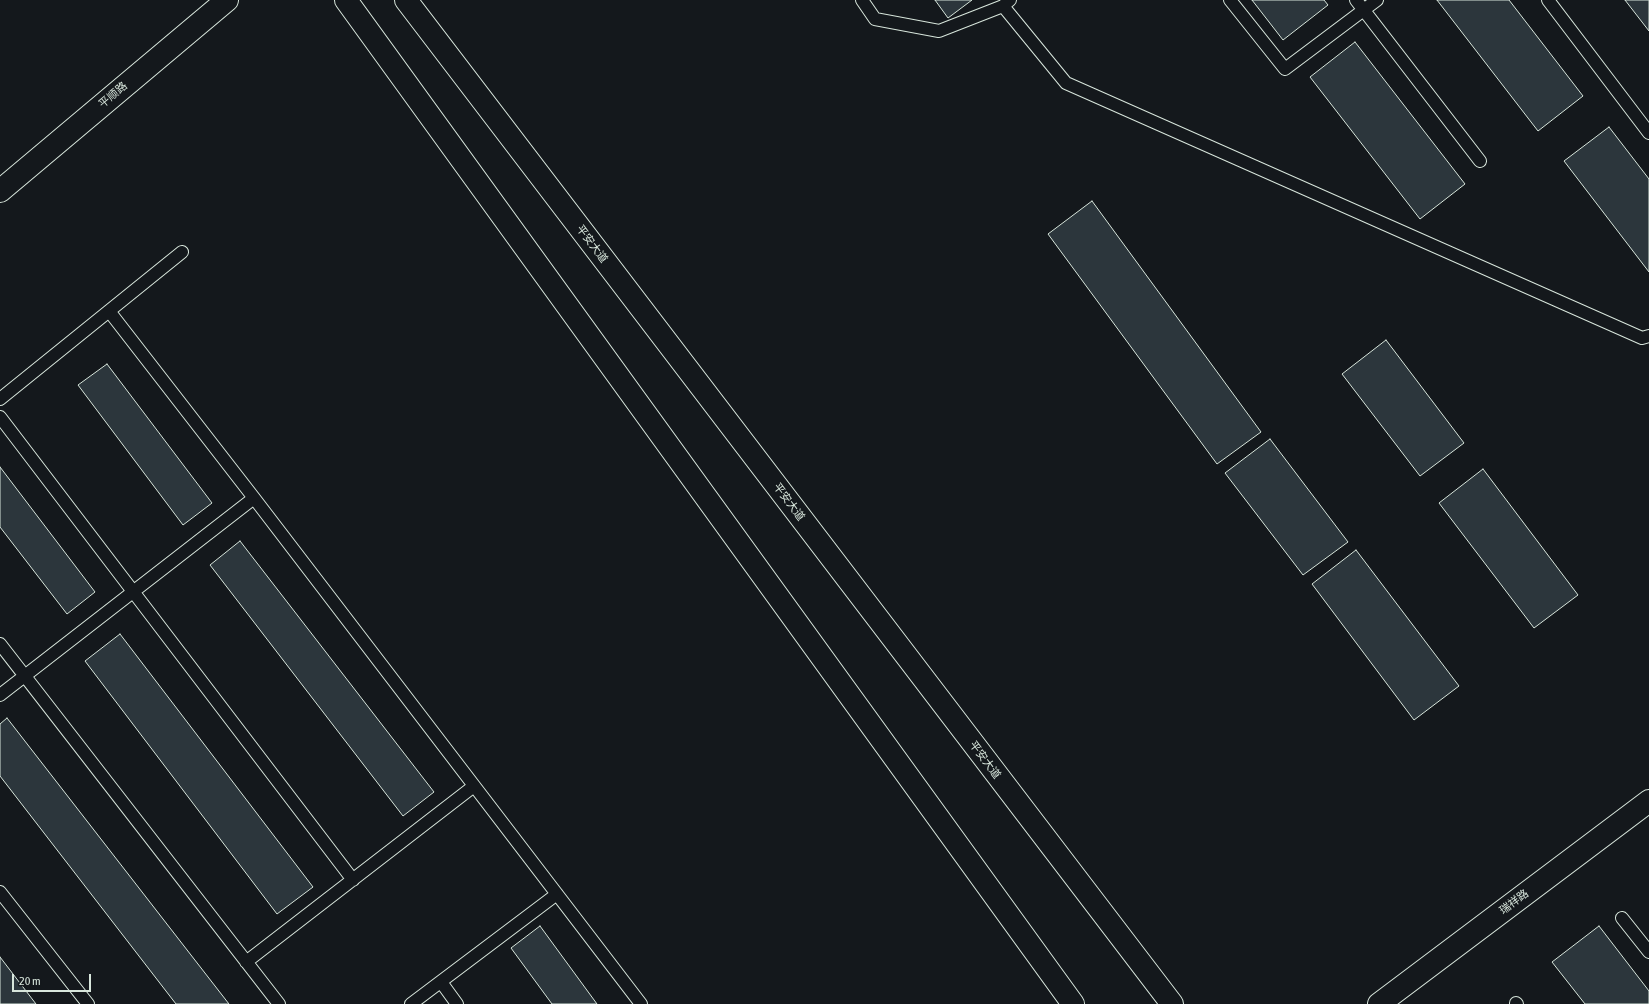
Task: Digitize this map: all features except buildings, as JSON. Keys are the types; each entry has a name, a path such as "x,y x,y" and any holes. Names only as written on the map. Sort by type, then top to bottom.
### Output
{"main road":[{"name":"平顺路","path":"0,191 227,0"},
{"path":"346,0 1073,1004"},
{"name":"平安大道","path":"406,0 1172,1004"},
{"name":"瑞祥路","path":"1379,1004 1649,801"}],"lane":[{"path":"862,0 875,18 939,31 1007,3 1066,83 1642,338 1649,336"},
{"path":"1230,0 1285,69 1377,0"},
{"path":"1356,0 1480,161"},
{"path":"1548,0 1649,133"},
{"path":"0,399 182,252"},
{"path":"109,311 641,1004"},
{"path":"0,417 352,880"},
{"path":"0,695 254,498"},
{"path":"0,644 279,1004"},
{"path":"246,962 474,786"},
{"path":"0,892 88,1004"},
{"path":"411,1004 557,894"},
{"path":"1622,918 1649,952"},
{"path":"441,982 458,1004"}]}
